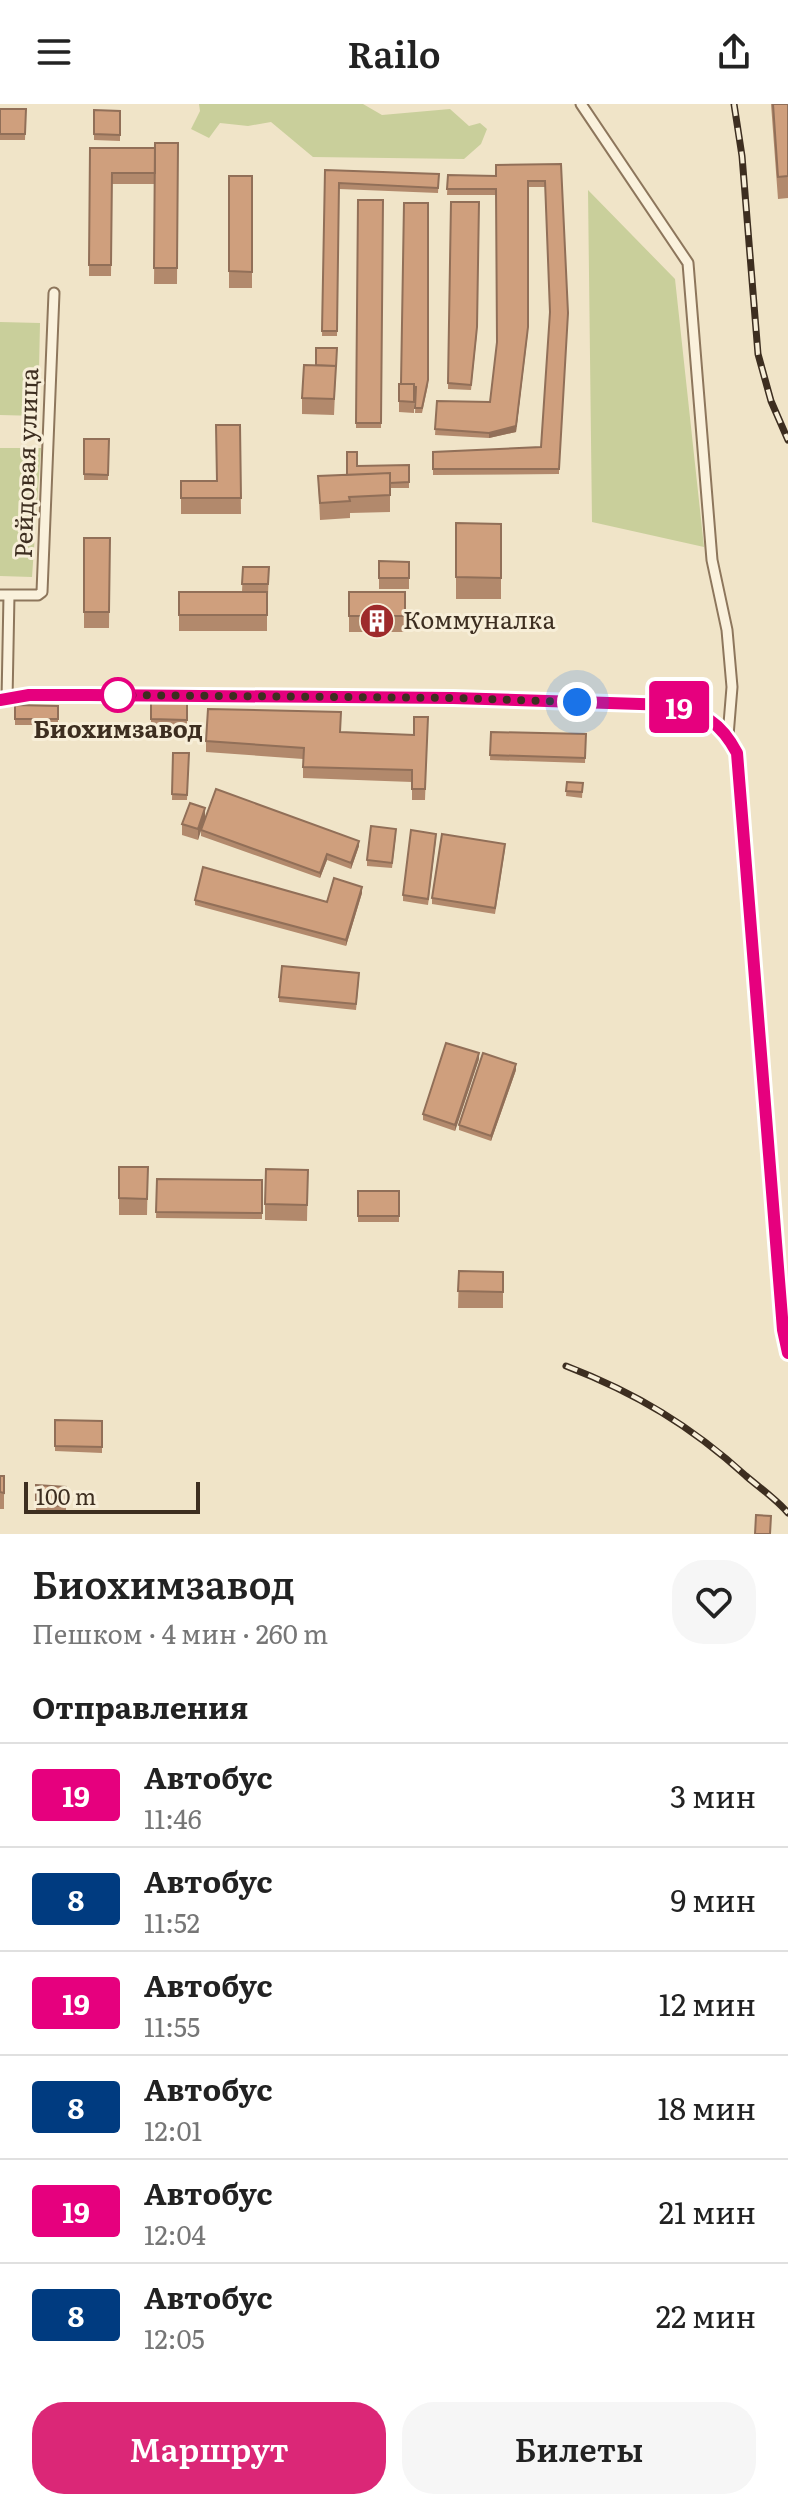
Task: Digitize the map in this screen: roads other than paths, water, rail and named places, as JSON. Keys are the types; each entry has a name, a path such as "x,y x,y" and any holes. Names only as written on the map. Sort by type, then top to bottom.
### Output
{"main road":[{"path":"4,700 29,695 453,698 671,705 709,719 728,736 737,753 783,1330 788,1353"}],"street":[{"path":"581,104 688,263 712,560 727,630 732,687 728,736"},
{"name":"Рейдовая улица","path":"4,595 38,595 42,592 54,293"},
{"path":"4,595 4,700"}],"railway":[{"path":"734,104 742,156 758,354 771,401 788,440"},
{"path":"566,1366 662,1412 725,1458 788,1513"}],"place":[{"name":"Коммуналка","path":"377,621"},
{"name":"Биохимзавод","path":"118,695"}]}
